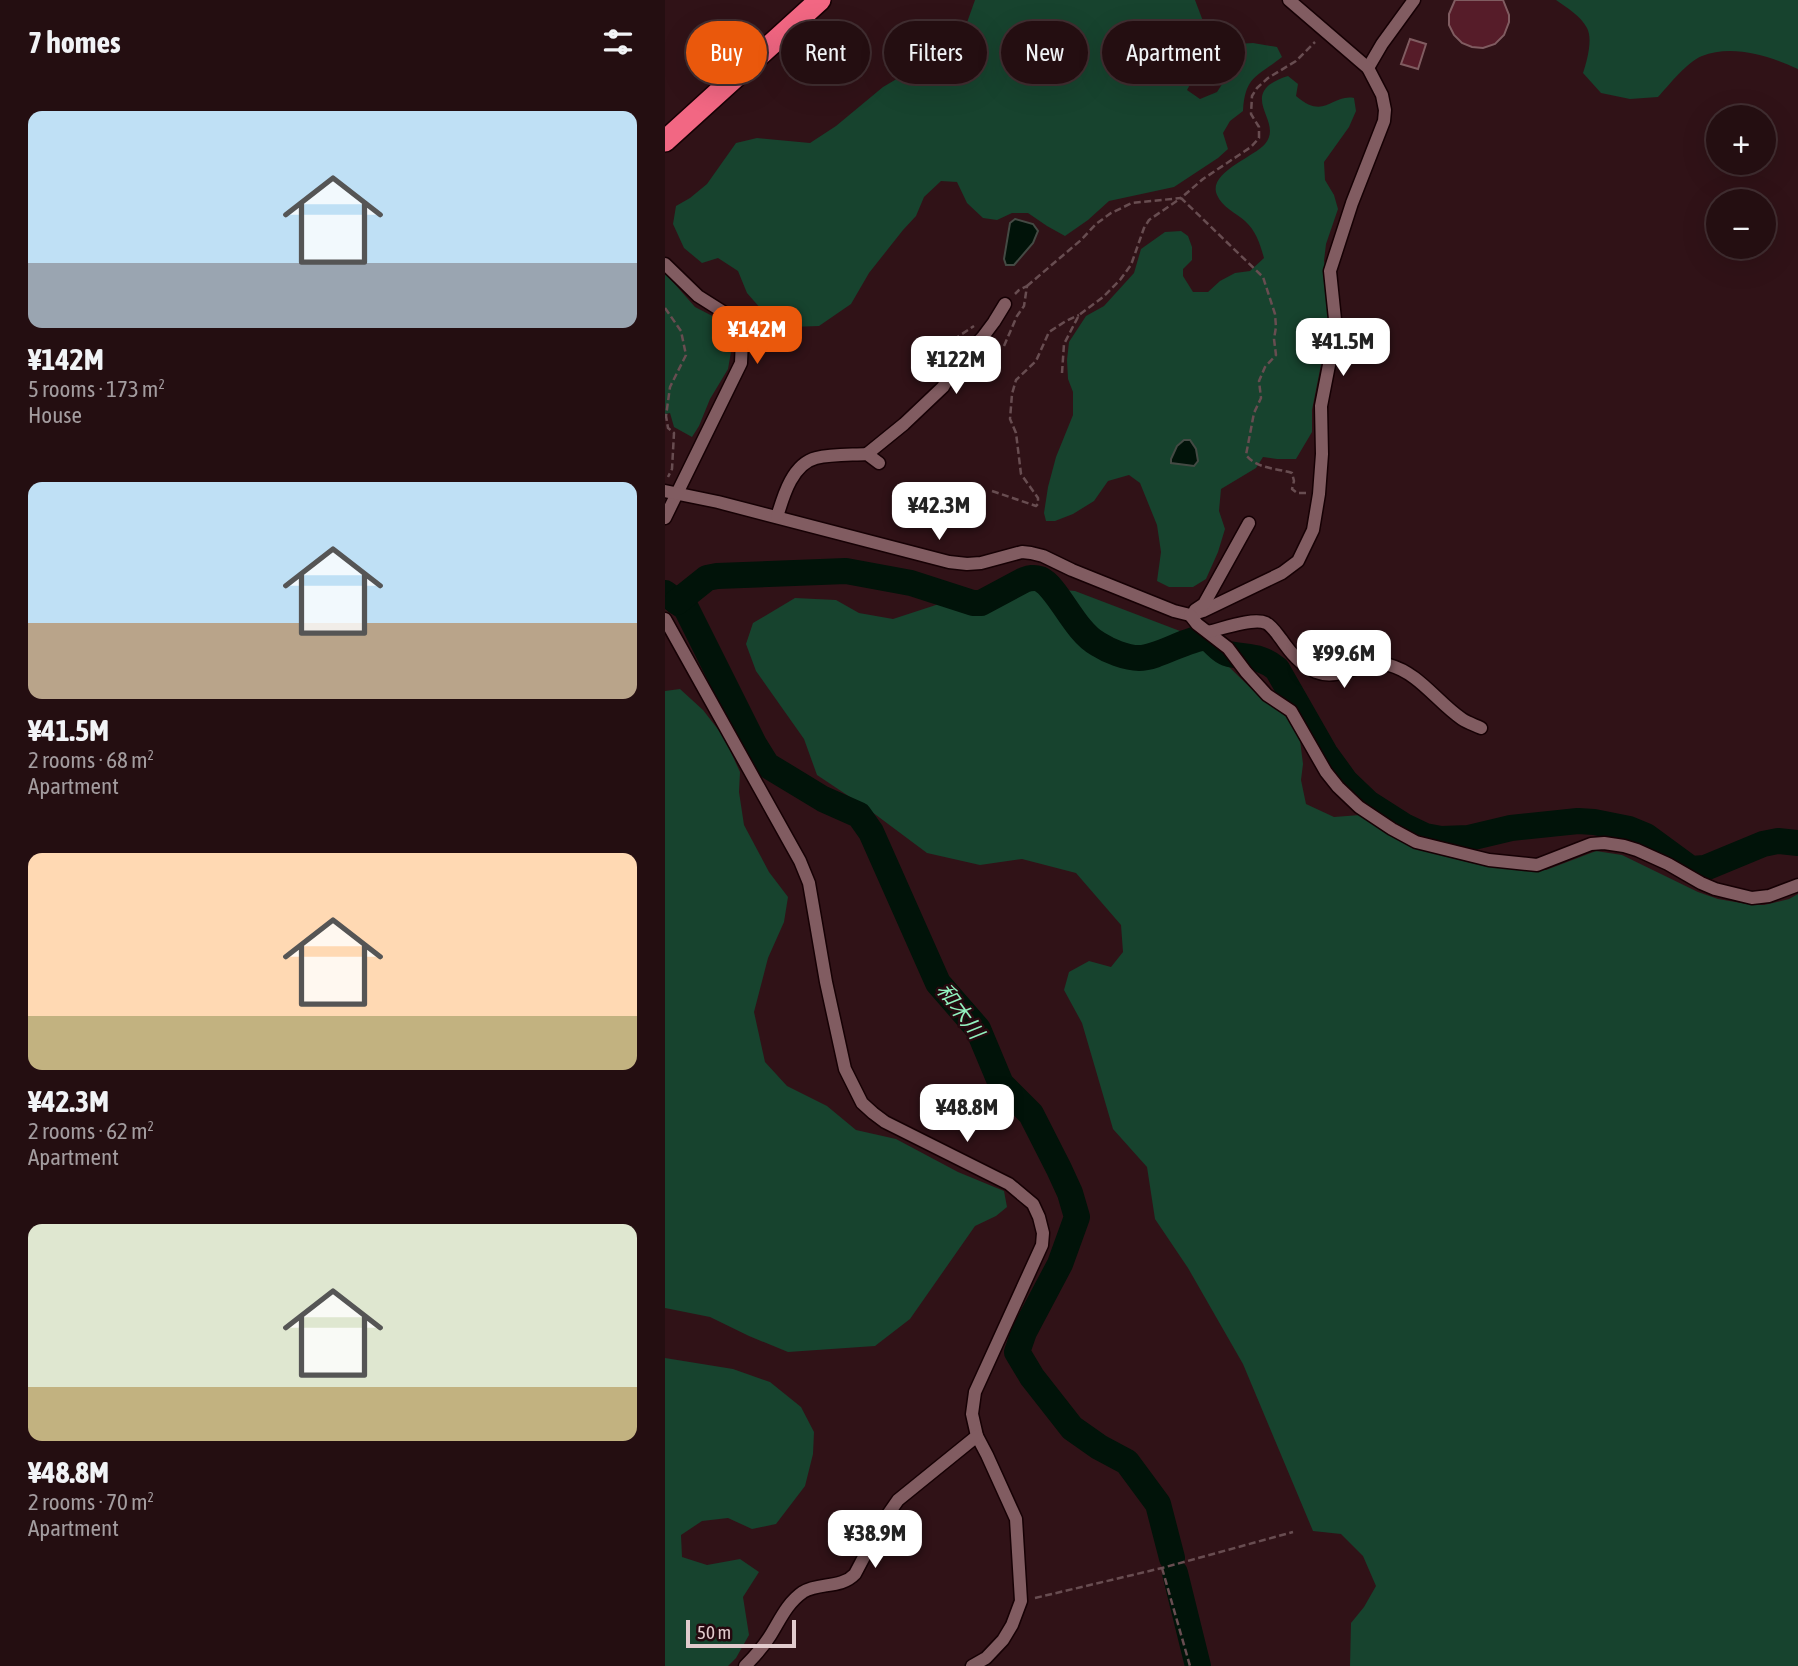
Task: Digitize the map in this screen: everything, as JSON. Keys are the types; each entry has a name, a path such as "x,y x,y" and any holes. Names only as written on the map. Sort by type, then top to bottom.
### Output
{"highway":[{"path":"665,141 820,0"}],"street":[{"path":"671,493 718,502 949,562 981,563 1012,554 1031,553 1174,611 1190,614 1203,611 1282,573 1298,561 1313,530 1319,494 1321,406 1336,329 1330,271 1352,203 1384,121 1385,110 1383,95 1368,68 1289,0"},
{"path":"1368,68 1381,44 1414,0"},
{"path":"665,264 698,296 728,315 742,338 741,363 671,493 665,518"},
{"path":"777,517 784,494 803,466 814,458 867,454 943,387 956,364 982,338 1005,304"},
{"path":"867,454 879,463"},
{"path":"1190,614 1204,604 1249,523"},
{"path":"1190,614 1197,624 1228,648 1267,695 1291,711 1338,788 1359,807 1392,830 1416,842 1489,860 1537,865 1591,844 1604,843 1637,850 1701,883 1752,898 1769,896 1798,885"},
{"path":"665,619 800,861 809,883 826,982 845,1069 862,1102 885,1122 1009,1184 1033,1204 1039,1217 1043,1233 1042,1245 975,1392 972,1414 977,1436 1016,1519 1021,1601 1003,1640 986,1658 972,1666"},
{"path":"1209,632 1251,622 1266,623 1292,654 1311,670 1325,675 1342,673 1373,663 1387,664 1402,670 1451,711 1481,728"},
{"path":"745,1666 769,1638 784,1611 797,1596 807,1589 848,1581 855,1574 882,1523 898,1500 977,1436"}],"path":[{"path":"992,491 1035,506 1038,504 1038,498 1021,474 1016,433 1010,419 1016,380 1036,361 1049,332 1079,315 1120,281 1131,265 1149,220 1181,198 1203,178 1251,147 1259,138 1259,127 1251,114 1252,96 1257,88 1296,61 1325,32"},
{"path":"1027,286 1111,213 1132,203 1181,198 1263,277 1275,314 1276,355 1265,367 1259,381 1261,398 1254,413 1246,455 1262,467 1292,472 1294,492 1319,494"},
{"path":"665,308 681,331 686,355 670,387 667,401 667,428 674,433 672,469 665,484"},
{"path":"1062,373 1064,344 1079,315"},
{"path":"924,351 953,340 981,320"},
{"path":"1021,1601 1162,1568 1293,1532"},
{"path":"1162,1568 1190,1666"}],"green space":[{"path":"975,0 1195,0 1203,21 1102,21 1102,84 1190,84 1187,90 1200,99 1217,92 1222,84 1245,84 1245,44 1277,47 1282,57 1250,84 1246,91 1243,111 1230,121 1223,133 1228,149 1218,158 1174,187 1109,201 1065,236 1028,213 1012,213 997,220 983,218 967,203 957,182 941,181 924,197 916,216 869,273 851,304 819,326 790,327 761,309 747,293 738,271 718,258 702,263 684,248 673,224 676,206 707,184 736,143 757,138 810,143 836,126 888,84 987,84 987,21 968,21"},
{"path":"1556,0 1798,0 1798,69 1751,53 1726,51 1702,56 1690,63 1658,97 1630,99 1601,93 1583,73 1588,56 1587,28 1577,16"},
{"path":"1288,76 1298,84 1296,96 1306,103 1321,107 1346,98 1354,98 1356,111 1349,127 1324,162 1325,180 1338,209 1326,244 1324,261 1329,324 1312,410 1312,432 1296,459 1263,457 1256,468 1221,489 1219,511 1225,529 1206,579 1193,587 1169,587 1157,581 1161,552 1157,525 1140,483 1129,475 1108,481 1094,501 1073,514 1055,521 1046,521 1044,513 1048,487 1056,457 1073,415 1073,392 1068,379 1069,342 1086,316 1104,306 1134,273 1141,249 1165,232 1181,231 1188,236 1192,247 1192,260 1183,269 1183,276 1193,292 1208,292 1235,273 1250,271 1264,258 1252,229 1222,203 1216,187 1225,173 1265,144 1270,129 1263,106 1263,92 1269,85"},
{"path":"665,273 695,307 726,323 732,346 728,369 692,437 674,427 670,413 665,414"},
{"path":"1029,587 1075,591 1180,631 1226,664 1260,697 1288,718 1300,740 1303,764 1301,780 1306,804 1334,817 1360,815 1412,848 1472,863 1546,870 1596,851 1622,855 1718,899 1764,905 1798,894 1798,1666 1350,1666 1351,1623 1376,1586 1363,1556 1341,1534 1313,1531 1243,1364 1188,1268 1155,1219 1147,1167 1113,1129 1082,1023 1064,990 1069,972 1089,961 1111,967 1123,952 1121,925 1076,873 1022,859 980,865 927,853 817,775 804,739 756,671 746,644 753,623 795,598 836,600 859,613 893,619 942,603"},
{"path":"680,689 703,710 724,737 740,772 739,792 744,825 769,872 788,897 784,922 768,958 754,1012 765,1062 787,1086 827,1106 856,1130 896,1139 958,1172 1004,1191 1007,1207 996,1216 975,1226 910,1319 875,1346 788,1352 710,1317 665,1308 665,691"},
{"path":"665,1358 733,1369 770,1382 801,1407 814,1432 813,1454 805,1486 776,1524 752,1529 728,1518 702,1521 681,1535 682,1557 707,1565 740,1559 759,1572 743,1597 749,1635 736,1658 728,1666 665,1666"}],"shaded area":[{"path":"1015,219 1033,224 1038,231 1033,243 1014,265 1006,265 1004,259 1010,223"},
{"path":"1184,440 1190,440 1196,449 1198,461 1194,466 1171,463 1177,446"}],"building":[{"path":"1455,0 1503,0 1509,15 1504,35 1495,44 1483,48 1462,43 1449,25 1449,14"},
{"path":"1410,39 1426,44 1418,69 1401,64"}],"waterway":[{"path":"677,602 707,578 717,576 846,571 911,583 973,603 981,603 1024,580 1038,578 1053,591 1089,638 1118,654 1134,658 1146,657 1207,637 1226,653 1260,659 1271,664 1277,669 1325,753 1346,782 1368,803 1425,836 1441,839 1469,838 1511,828 1578,821 1594,822 1629,829 1646,836 1691,869 1705,868 1763,844 1778,841 1798,843"},
{"name":"和木川","path":"665,593 686,608 767,765 823,799 859,815 871,832 938,983 978,1029 1001,1084 1031,1114 1070,1193 1077,1217 1060,1264 1024,1332 1017,1352 1032,1377 1072,1428 1127,1462 1158,1504 1172,1558"},
{"name":"和木川","path":"1175,1573 1198,1666"}]}
